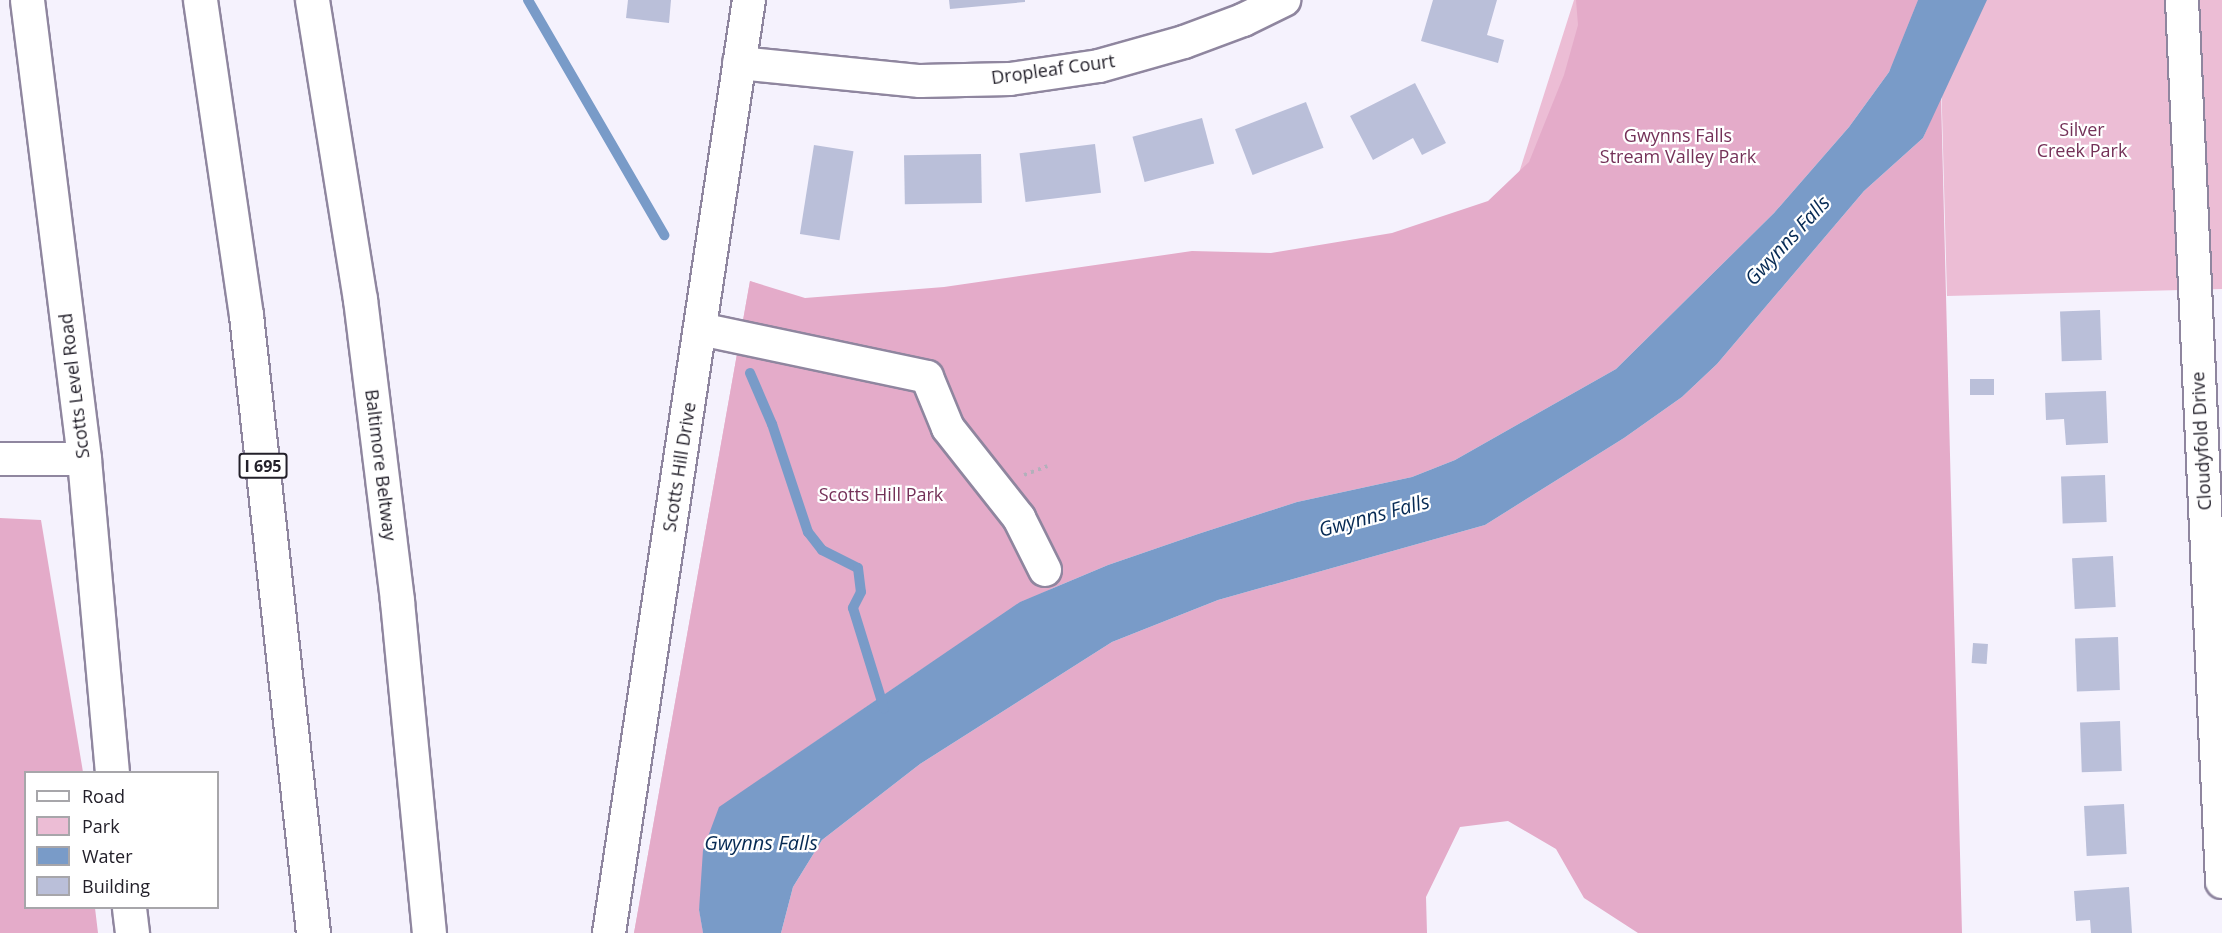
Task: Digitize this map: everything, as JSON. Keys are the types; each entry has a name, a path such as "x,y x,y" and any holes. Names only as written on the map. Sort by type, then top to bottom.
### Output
{"main road":[{"name":"Scotts Level Road","path":"27,0 84,459 112,771"},
{"name":"I 695","path":"200,0 247,327 313,933"},
{"name":"Baltimore Beltway","path":"312,0 362,311 397,601 429,933"},
{"path":"129,909 132,933"}],"street":[{"name":"Scotts Hill Drive","path":"609,933 749,0"},
{"name":"Dropleaf Court","path":"739,63 920,81 1010,79 1099,66 1184,42 1243,20 1284,0"},
{"name":"Cloudyfold Drive","path":"2182,0 2222,882"},
{"path":"700,329 927,377 948,428 1019,518 1045,570"},
{"path":"0,459 84,459"}],"green space":[{"name":"Gwynns Falls Stream Valley Park","path":"1574,0 2222,0 2222,289 1947,296 1940,38 881,694 720,807 699,910 703,933 634,933 750,281 873,327 1497,242"},
{"name":"Gwynns Falls Stream Valley Park","path":"1576,0 1918,0 1889,72 1849,127 1774,213 1616,369 1455,460 1412,477 1297,502 1108,565 1020,602 720,807 699,910 703,933 634,933 750,281 805,298 944,287 1192,251 1271,253 1392,233 1488,201 1529,162 1564,75 1578,25"},
{"path":"1941,96 1962,933 1638,933 1584,898 1556,849 1508,821 1460,827 1426,897 1427,933 781,933 793,887 822,840 920,764 1112,642 1218,600 1485,525 1624,438 1682,397 1717,364 1864,191 1923,138"},
{"path":"0,518 41,520 83,771 24,771 24,909 95,909 98,933 0,933"}],"water":[{"name":"Gwynns Falls","path":"1918,0 1987,0 1923,138 1864,191 1717,364 1682,397 1624,438 1485,525 1218,600 1112,642 920,764 822,840 793,887 781,933 703,933 699,910 703,850 719,807 1020,602 1108,565 1297,502 1412,477 1455,460 1616,369 1774,213 1849,127 1889,72"}],"building":[{"path":"628,0 671,0 669,23 626,18"},
{"path":"949,0 1025,0 1025,2 950,9"},
{"path":"1433,0 1497,0 1487,35 1504,40 1498,63 1421,41"},
{"path":"1415,83 1446,143 1422,155 1413,138 1373,160 1350,116"},
{"path":"1306,102 1324,148 1253,175 1235,129"},
{"path":"1202,118 1214,163 1145,182 1132,137"},
{"path":"1095,144 1101,193 1026,202 1020,153"},
{"path":"814,145 854,151 839,240 800,234"},
{"path":"981,154 982,203 905,204 904,155"},
{"path":"2100,310 2102,360 2062,361 2060,311"},
{"path":"1970,379 1994,379 1994,395 1970,395"},
{"path":"2106,391 2108,443 2066,445 2064,419 2046,420 2045,393"},
{"path":"2105,475 2107,522 2063,524 2061,477"},
{"path":"2113,556 2116,607 2075,609 2072,558"},
{"path":"2118,637 2120,690 2077,691 2075,639"},
{"path":"1973,643 1988,644 1987,664 1972,663"},
{"path":"2120,721 2122,771 2082,772 2080,722"},
{"path":"2124,804 2127,854 2087,856 2084,806"},
{"path":"2129,887 2132,933 2091,933 2090,920 2076,921 2074,891"}],"waterway":[{"path":"528,0 664,235"},
{"path":"750,373 772,424 808,532 822,550 858,568 861,592 853,608 884,708"}],"park label":[{"name":"Silver Creek Park","path":"2082,140"},
{"name":"Scotts Hill Park","path":"881,494"}]}
